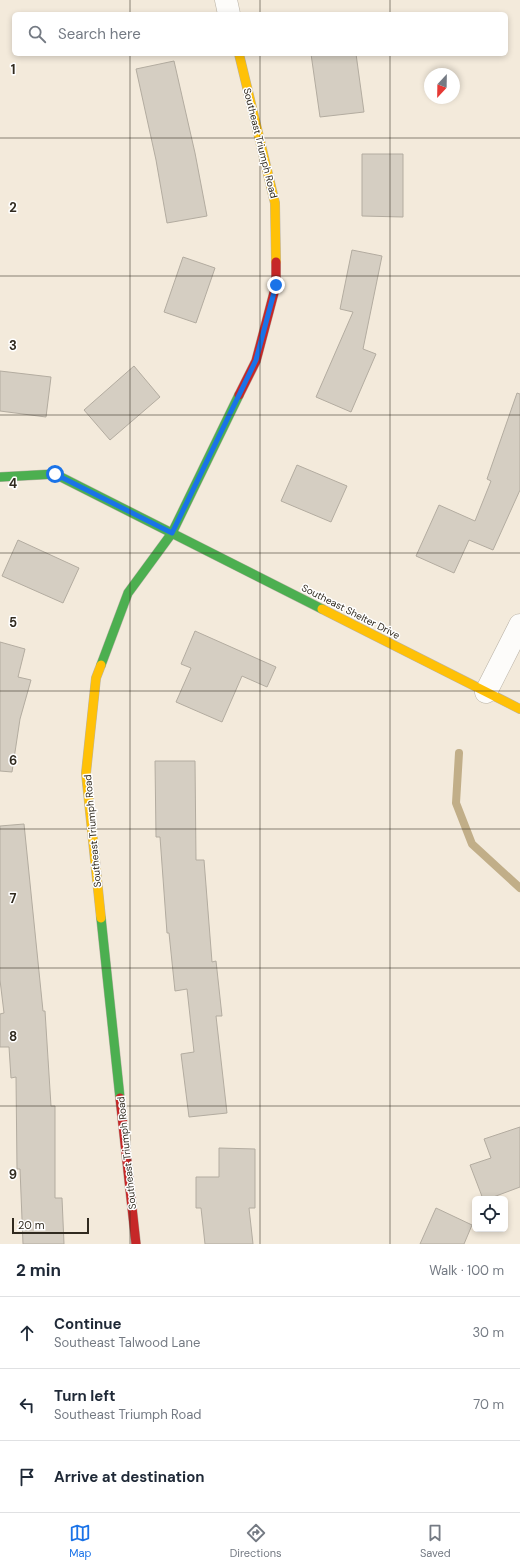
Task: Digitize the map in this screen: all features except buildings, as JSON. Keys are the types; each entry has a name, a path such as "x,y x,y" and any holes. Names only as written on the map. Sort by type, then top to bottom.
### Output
{"street":[{"path":"226,0 229,12"},
{"name":"Southeast Triumph Road","path":"136,1244 86,773 96,678 128,593 172,533 256,360 276,285 275,203 239,56"},
{"name":"Southeast Shelter Drive","path":"0,477 55,474 520,709"},
{"path":"486,692 520,625"}],"waterway":[{"path":"459,753 456,803 472,844 520,888"}],"traffic: fast":[{"path":"101,665 128,593 172,533 239,395"},
{"path":"0,477 55,474 322,609"},
{"path":"101,918 120,1098"}],"traffic: slow":[{"path":"239,56 275,203 276,262"},
{"path":"322,609 520,709"},
{"path":"101,665 96,678 86,773 101,918"}],"traffic: jam":[{"path":"239,395 256,361 276,285 276,262"},
{"path":"120,1098 136,1244"}],"route":[{"path":"55,474 172,533 256,360 276,285"}]}
